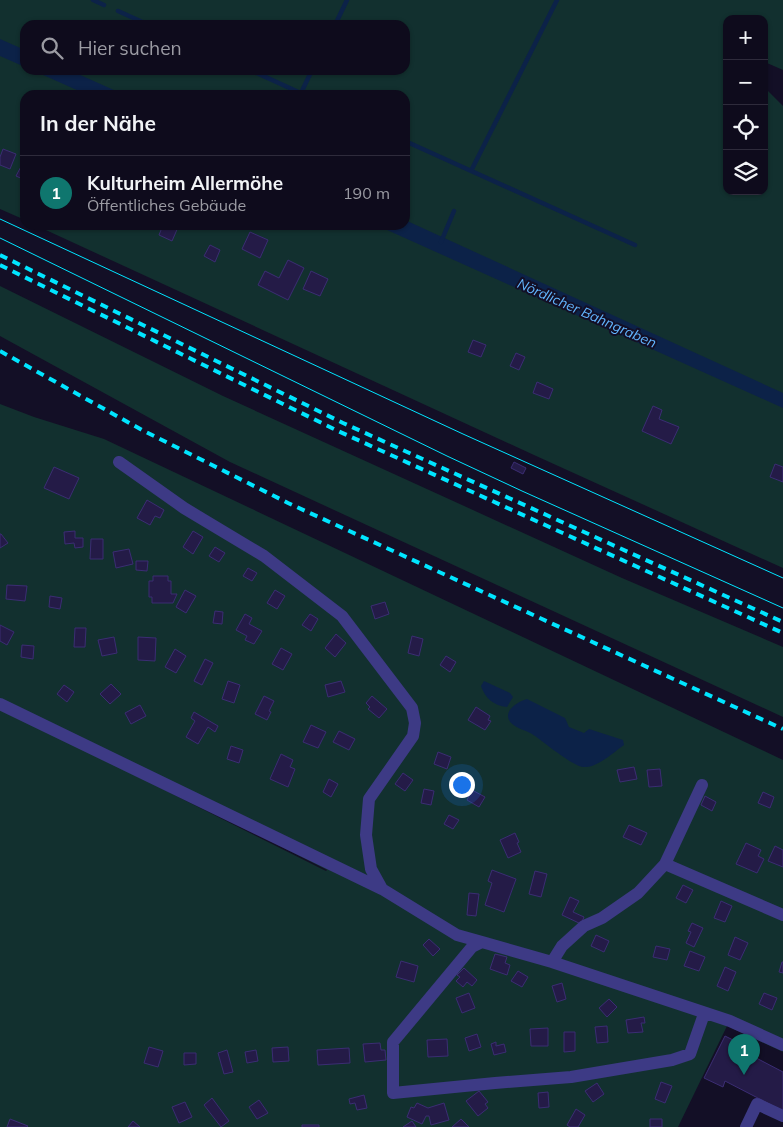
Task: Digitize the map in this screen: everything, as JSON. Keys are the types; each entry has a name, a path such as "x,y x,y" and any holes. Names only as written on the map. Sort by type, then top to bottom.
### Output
{"lane":[{"path":"119,462 184,508 264,556 342,616 412,708 415,723 413,736 369,799 367,844 371,869 382,889"},
{"path":"0,704 382,889 457,935 552,962 704,1014 730,1021 783,1045"},
{"path":"552,962 562,946 584,926 602,918 638,892 665,864 702,785"},
{"path":"665,864 783,915"},
{"path":"482,942 472,947 393,1042 393,1094 495,1082 571,1077 672,1060 690,1054 704,1014"},
{"path":"746,1127 757,1104 783,1116"}],"green space":[{"path":"0,0 783,0 783,70 768,63 768,15 723,15 723,195 768,195 768,91 783,106 783,568 46,230 410,230 410,90 20,90 20,218 0,209"},
{"path":"0,286 223,396 622,578 783,647 783,717 230,462 0,336"},
{"path":"0,404 104,439 783,760 783,1052 727,1026 678,1127 0,1127","holes":["3,709 63,735 327,870"]}],"water":[{"path":"0,39 20,48 20,65 0,56"},
{"path":"43,75 80,75 114,90 77,90"},
{"name":"Nördlicher Bahngraben","path":"410,222 783,393 783,408 387,230 410,230"},
{"path":"484,681 510,693 513,697 507,707 498,705 488,698 481,686"},
{"path":"527,699 565,718 569,727 584,733 589,729 623,740 624,745 594,765 589,767 579,766 509,720 510,709"}],"building":[{"path":"3,149 16,154 10,169 0,165"},
{"path":"20,168 20,178 16,176"},
{"path":"161,230 177,230 172,241 159,235"},
{"path":"250,232 268,240 260,258 242,249"},
{"path":"210,245 220,250 215,262 204,256"},
{"path":"288,260 304,268 288,300 258,285 265,271 279,278"},
{"path":"311,271 328,279 320,296 303,289"},
{"path":"473,340 486,345 481,357 468,352"},
{"path":"516,353 525,357 519,370 510,366"},
{"path":"537,382 553,389 549,399 533,393"},
{"path":"653,406 662,410 659,419 679,427 671,444 642,431"},
{"path":"514,462 526,468 523,474 511,468"},
{"path":"775,464 783,467 783,482 770,477"},
{"path":"54,467 79,478 69,499 44,488"},
{"path":"147,500 164,510 160,518 155,516 150,525 137,518"},
{"path":"75,531 75,538 83,538 83,547 75,548 74,543 65,544 64,532"},
{"path":"193,531 203,537 193,554 183,547"},
{"path":"0,534 8,543 0,548"},
{"path":"91,539 103,539 103,559 90,559"},
{"path":"215,547 225,553 219,562 209,556"},
{"path":"129,549 133,564 116,568 113,552"},
{"path":"136,561 148,561 147,571 136,570"},
{"path":"248,568 257,573 252,581 243,576"},
{"path":"153,576 168,576 168,581 171,581 171,594 177,594 173,603 152,603 152,597 149,597 149,581 153,581"},
{"path":"7,585 27,586 25,601 6,599"},
{"path":"185,590 196,596 186,613 176,607"},
{"path":"275,590 285,596 277,609 267,603"},
{"path":"50,596 62,598 60,609 49,607"},
{"path":"385,602 389,614 375,619 371,606"},
{"path":"215,611 223,612 222,624 213,623"},
{"path":"245,614 252,618 249,624 262,631 254,644 245,640 247,636 236,630"},
{"path":"310,614 318,619 311,631 302,625"},
{"path":"0,625 14,632 7,645 0,641"},
{"path":"75,628 86,628 85,647 74,647"},
{"path":"336,634 346,643 335,657 325,648"},
{"path":"412,636 423,639 419,656 408,653"},
{"path":"114,637 117,653 102,656 98,640"},
{"path":"138,637 156,638 155,661 138,660"},
{"path":"22,645 34,646 33,659 21,657"},
{"path":"281,648 292,654 283,670 272,664"},
{"path":"175,649 186,656 176,673 165,667"},
{"path":"446,656 456,662 450,672 440,665"},
{"path":"205,659 213,663 202,685 194,681"},
{"path":"228,681 240,685 234,703 222,699"},
{"path":"341,681 345,692 328,697 325,685"},
{"path":"111,684 121,694 110,704 100,694"},
{"path":"64,685 74,692 67,702 57,694"},
{"path":"264,696 274,701 267,720 255,714"},
{"path":"372,696 387,709 379,718 368,709 370,707 366,703"},
{"path":"140,705 146,716 131,724 125,713"},
{"path":"476,707 490,716 488,720 491,721 485,730 468,720"},
{"path":"194,712 218,726 215,732 208,727 198,744 186,737 195,721 191,718"},
{"path":"311,725 326,732 318,748 303,742"},
{"path":"339,731 355,739 349,750 333,742"},
{"path":"231,746 243,750 239,763 227,759"},
{"path":"438,752 451,757 447,769 434,764"},
{"path":"281,754 293,760 290,767 295,769 288,787 270,779"},
{"path":"634,767 637,779 620,782 617,770"},
{"path":"660,769 662,786 649,787 647,770"},
{"path":"403,773 413,780 405,791 395,784"},
{"path":"329,779 338,784 331,797 323,792"},
{"path":"424,789 434,791 431,805 421,803"},
{"path":"472,790 485,797 479,807 467,800"},
{"path":"763,792 774,797 770,808 758,803"},
{"path":"705,796 716,802 712,811 701,805"},
{"path":"449,815 459,820 453,829 444,824"},
{"path":"629,825 647,833 641,845 623,837"},
{"path":"515,833 521,852 508,858 500,840"},
{"path":"746,843 761,850 758,856 764,859 757,873 736,864"},
{"path":"775,846 783,850 783,867 768,861"},
{"path":"492,870 516,879 504,912 485,905 492,883 488,881"},
{"path":"535,871 547,874 541,897 529,894"},
{"path":"683,885 693,890 686,903 676,898"},
{"path":"469,893 479,894 476,916 467,915"},
{"path":"570,897 579,901 573,912 584,917 581,924 562,915"},
{"path":"721,901 732,906 725,922 714,918"},
{"path":"692,923 703,928 694,947 686,943 691,932 688,931"},
{"path":"596,935 609,941 604,952 591,946"},
{"path":"735,937 748,943 740,960 728,955"},
{"path":"429,939 440,949 433,956 423,945"},
{"path":"656,946 670,949 667,960 653,957"},
{"path":"690,951 705,957 699,971 684,966"},
{"path":"495,954 507,957 505,963 510,965 507,975 490,969"},
{"path":"401,961 418,966 414,982 396,977"},
{"path":"783,962 783,973 779,972"},
{"path":"725,967 736,972 728,991 717,986"},
{"path":"464,968 477,980 472,986 467,982 463,987 456,981 460,977 457,975"},
{"path":"518,971 528,977 522,987 511,981"},
{"path":"562,983 566,999 557,1002 552,986"},
{"path":"469,993 475,1008 462,1013 456,998"},
{"path":"764,993 777,998 772,1010 759,1004"},
{"path":"609,999 617,1007 607,1017 599,1008"},
{"path":"644,1017 645,1023 641,1023 643,1032 628,1033 626,1020"},
{"path":"607,1026 608,1042 597,1043 595,1027"},
{"path":"548,1028 548,1046 531,1046 530,1029"},
{"path":"564,1032 575,1032 575,1051 564,1052"},
{"path":"477,1034 481,1047 469,1051 465,1038"},
{"path":"725,1036 741,1044 739,1049 783,1072 783,1111 725,1081 723,1087 704,1078"},
{"path":"447,1039 448,1056 428,1057 427,1040"},
{"path":"496,1042 496,1046 504,1044 506,1052 494,1055 491,1044"},
{"path":"380,1043 381,1050 385,1050 386,1060 365,1062 363,1044"},
{"path":"149,1047 163,1051 158,1067 144,1063"},
{"path":"288,1047 289,1061 273,1062 272,1048"},
{"path":"349,1048 350,1063 318,1065 317,1050"},
{"path":"227,1050 233,1072 224,1074 218,1053"},
{"path":"256,1050 258,1061 247,1063 245,1052"},
{"path":"184,1053 196,1053 196,1064 184,1065"},
{"path":"661,1082 672,1086 665,1103 655,1099"},
{"path":"597,1083 604,1094 593,1102 585,1091"},
{"path":"479,1091 488,1102 485,1104 488,1108 478,1116 466,1101"},
{"path":"548,1092 549,1107 539,1108 538,1093"},
{"path":"364,1095 367,1108 357,1110 355,1103 350,1104 349,1099"},
{"path":"212,1098 229,1121 221,1127 204,1105"},
{"path":"259,1100 268,1113 257,1119 249,1107"},
{"path":"185,1102 192,1117 179,1123 172,1107"},
{"path":"417,1103 428,1108 444,1103 449,1120 431,1125 429,1116 426,1116 422,1124 407,1117 411,1107 414,1108"},
{"path":"576,1109 585,1115 578,1127 570,1127 567,1125"},
{"path":"10,1119 28,1126 7,1127"},
{"path":"461,1119 469,1127 452,1127"},
{"path":"650,1119 662,1119 662,1127 650,1127"},
{"path":"133,1121 140,1127 128,1127"},
{"path":"412,1121 416,1127 403,1127"},
{"path":"302,1125 319,1125 319,1127 302,1127"}],"waterway":[{"path":"93,0 104,5"},
{"path":"337,20 347,0"},
{"path":"471,171 557,0"},
{"path":"118,11 138,20"},
{"path":"261,75 294,90"},
{"path":"302,90 310,75"},
{"path":"410,143 635,245"},
{"path":"441,242 454,211"}],"tram line":[{"path":"0,219 20,228"},
{"path":"24,230 463,434 783,578"},
{"path":"0,238 447,456 783,608"}],"railway":[{"path":"0,255 343,423 783,622"},
{"path":"0,265 338,431 783,633"},
{"path":"0,351 142,430 288,503 783,729"}],"place":[{"name":"Kulturheim Allermöhe","path":"744,1075"}]}
